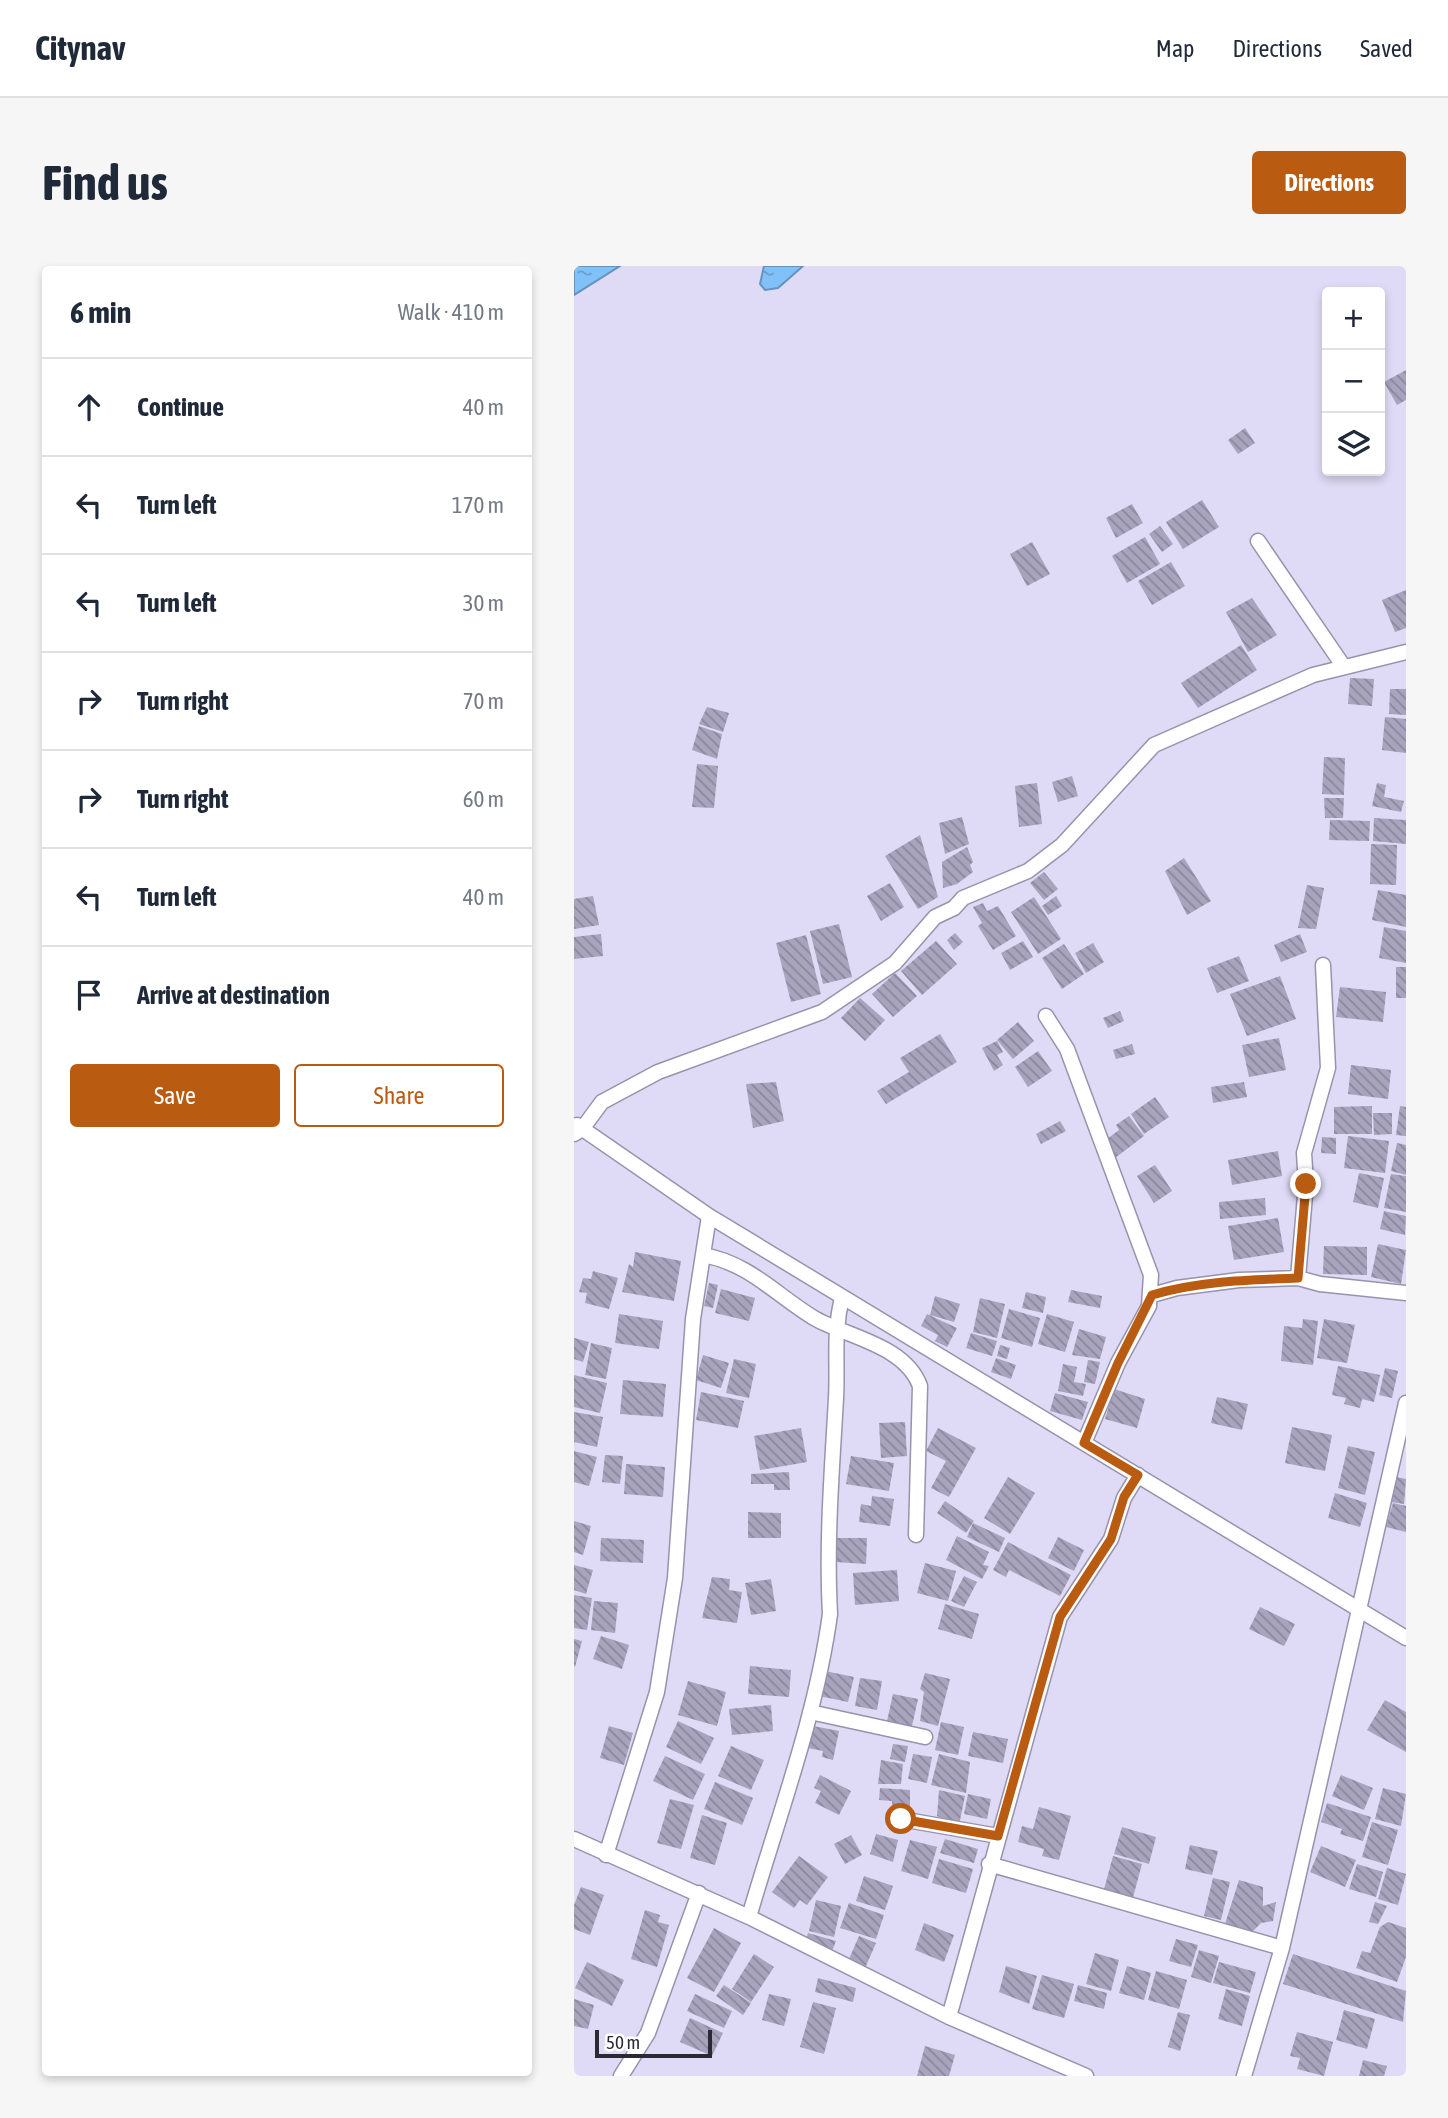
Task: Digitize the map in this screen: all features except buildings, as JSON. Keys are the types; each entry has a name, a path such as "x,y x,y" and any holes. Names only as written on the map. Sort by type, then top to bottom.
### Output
{"street":[{"path":"1258,541 1344,667"},
{"path":"1406,652 1313,675 1154,745 1062,845 1028,871 962,898 954,908 935,917 895,963 822,1012 658,1072 602,1102 577,1129 709,1216 1406,1638"},
{"path":"1298,1278 1306,1184 1304,1153 1328,1068 1323,965"},
{"path":"1046,1016 1067,1049 1151,1276 1152,1295 1118,1363 1084,1443"},
{"path":"606,1855 659,1679 675,1578 693,1319 709,1216"},
{"path":"703,1255 739,1265 815,1318 864,1336 915,1372 920,1386 916,1535"},
{"path":"1152,1295 1177,1287 1298,1278 1320,1284 1406,1293"},
{"path":"749,1917 810,1712 830,1614 835,1327 842,1297"},
{"path":"1244,2076 1282,1948 1406,1404"},
{"path":"949,2017 989,1864 1060,1617 1111,1539 1124,1497 1138,1475"},
{"path":"810,1712 925,1737"},
{"path":"901,1819 998,1836"},
{"path":"574,1839 699,1893 949,2017 1086,2076"},
{"path":"989,1864 1282,1948"},
{"path":"621,2076 648,2033 699,1893"}],"water":[{"path":"574,266 620,266 574,295"},
{"path":"764,266 803,266 778,288 765,290 760,284"}],"route":[{"path":"901,1819 998,1836 1060,1617 1071,1596 1111,1539 1124,1497 1138,1475 1084,1443 1118,1363 1149,1306 1152,1295 1177,1287 1240,1280 1298,1278 1306,1184"}]}
